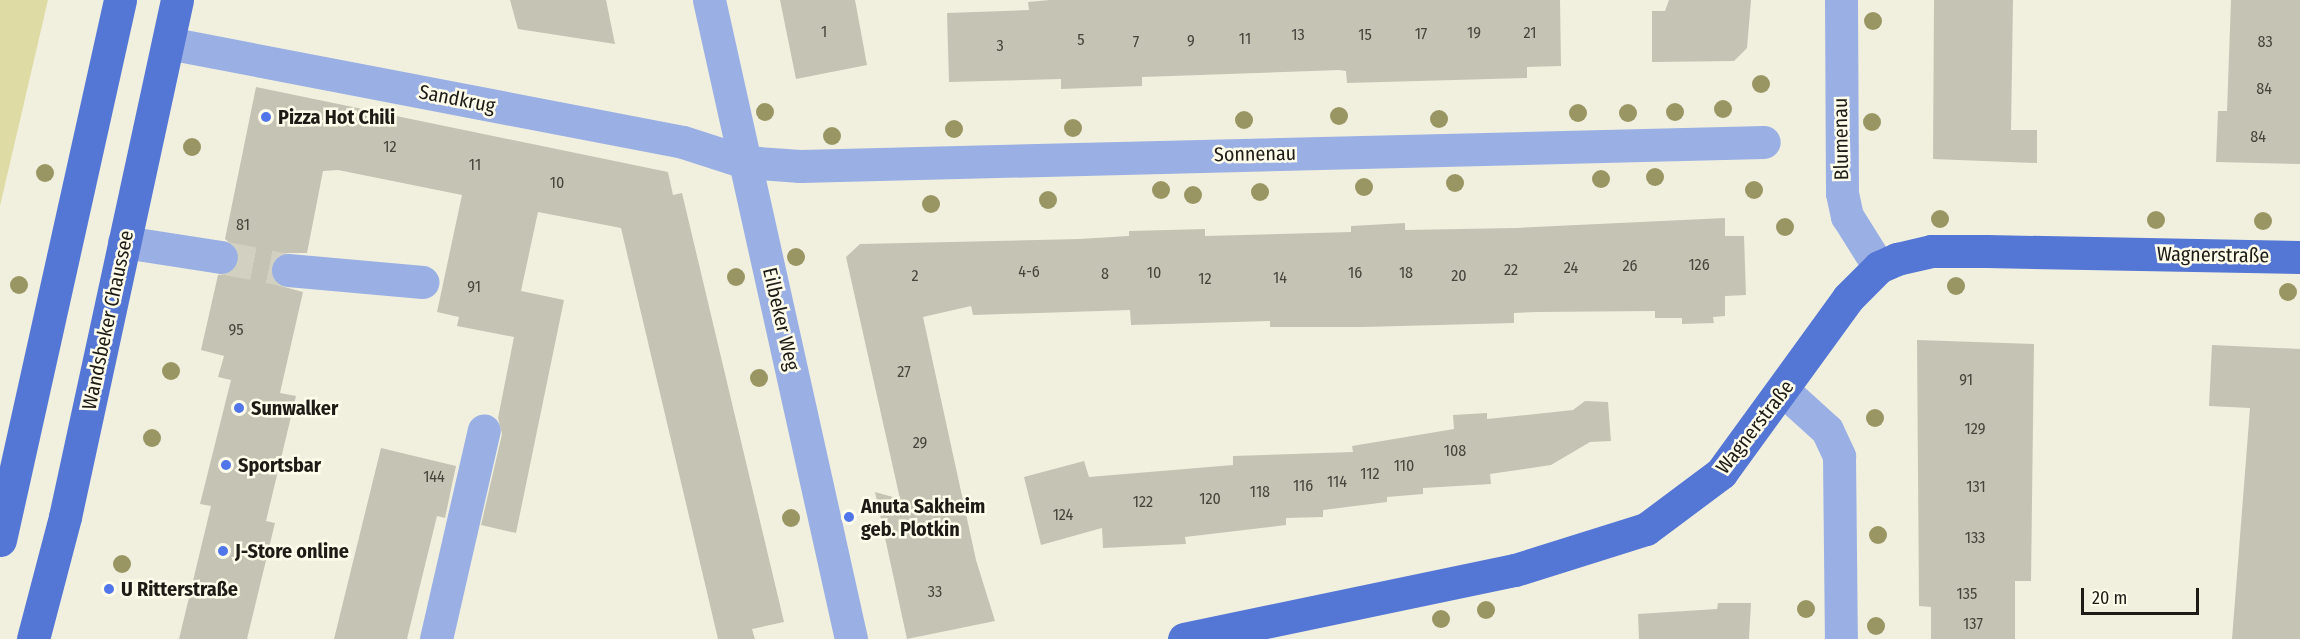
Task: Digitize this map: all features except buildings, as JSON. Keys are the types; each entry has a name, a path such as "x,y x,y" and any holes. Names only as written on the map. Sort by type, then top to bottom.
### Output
{"main road":[{"path":"0,540 120,0"},
{"name":"Wandsbeker Chaussee","path":"33,639 177,0"},
{"name":"Wagnerstraße","path":"1184,639 1515,570 1647,529 1721,473 1784,391 1836,313 1879,267 1931,251 2300,257"}],"street":[{"name":"Eilbeker Weg","path":"709,0 851,639"},
{"name":"Blumenau","path":"1840,0 1842,193 1847,216 1879,267"},
{"name":"Sandkrug","path":"168,43 683,142 745,162"},
{"name":"Sonnenau","path":"745,162 800,166 1764,142"},
{"path":"124,242 221,257"},
{"path":"288,270 422,282"},
{"path":"1784,391 1827,430 1839,456 1841,639"},
{"path":"436,639 484,430"}],"shaded area":[{"path":"0,0 48,0 0,206"}],"tunnel":[{"path":"221,257 288,270"}],"place":[{"name":"Pizza Hot Chili","path":"266,117"},
{"name":"Sunwalker","path":"239,408"},
{"name":"Sportsbar","path":"226,465"},
{"name":"Anuta Sakheim geb. Plotkin","path":"849,517"},
{"name":"J-Store online","path":"223,551"},
{"name":"U Ritterstraße","path":"109,589"}]}
